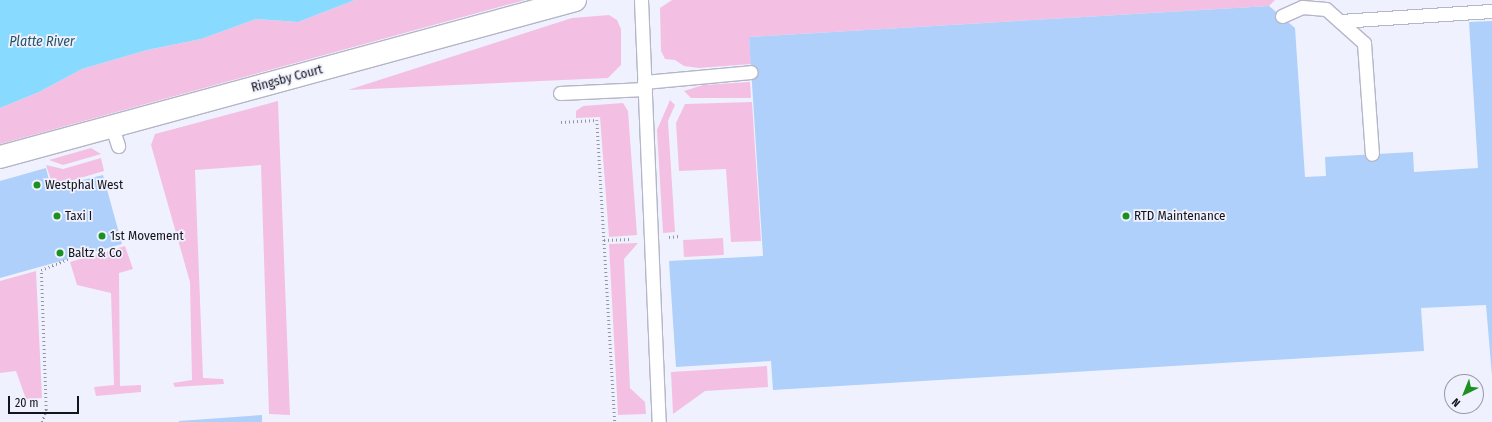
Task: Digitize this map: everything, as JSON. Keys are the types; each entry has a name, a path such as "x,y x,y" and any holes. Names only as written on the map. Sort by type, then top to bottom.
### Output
{"street":[{"name":"Ringsby Court","path":"0,157 115,136 575,0"}],"lane":[{"path":"641,0 659,422"},
{"path":"1282,16 1302,7 1319,4 1364,43 1372,154"},
{"path":"1340,22 1492,11"},
{"path":"560,93 644,85 751,72"}],"path":[{"path":"561,122 597,120 615,422"},
{"path":"42,422 46,410 41,270 68,259"}],"shaded area":[{"path":"355,0 525,0 0,144 0,108 39,92 82,69 147,50 201,39 256,19 298,22"},
{"path":"672,0 1275,0 1269,6 749,37 751,64 699,68 684,66 675,60 665,59 661,51 660,8"},
{"path":"609,15 617,20 621,29 621,65 608,78 348,90 572,18"},
{"path":"750,82 751,98 691,98 684,91 703,85"},
{"path":"670,100 675,105 668,121 675,232 663,233 657,130"},
{"path":"278,101 290,415 269,414 261,165 195,170 203,378 223,379 224,384 175,387 173,383 192,380 190,282 151,145 155,134"},
{"path":"752,102 761,241 731,242 726,169 679,171 676,123 685,104"},
{"path":"623,103 628,111 637,235 609,237 600,117 576,118 576,111 583,106"},
{"path":"91,148 101,154 63,165 49,160"},
{"path":"101,158 104,171 53,186 46,165 63,169"},
{"path":"723,238 724,255 684,257 683,240"},
{"path":"638,243 624,259 630,388 645,402 646,414 618,415 609,244"},
{"path":"125,246 133,269 119,273 120,386 141,385 141,392 96,396 94,387 114,385 111,293 77,285 70,262"},
{"path":"36,271 42,398 26,399 16,371 0,373 0,281"},
{"path":"767,366 768,387 705,391 673,414 671,372"}],"water":[{"name":"Platte River","path":"0,0 355,0 298,22 256,19 201,39 147,50 82,69 39,92 0,108"}],"building":[{"name":"RTD Maintenance","path":"1269,6 1295,28 1305,177 1326,176 1325,157 1413,152 1414,172 1478,168 1469,22 1492,21 1492,376 1486,305 1421,308 1424,351 773,390 771,361 676,367 669,261 763,256 749,37"},
{"name":"Taxi I","path":"46,168 51,188 103,175 122,244 0,278 0,181"},
{"path":"262,415 262,422 179,422 179,421"}],"place":[{"name":"Westphal West","path":"37,185"},
{"name":"Taxi I","path":"57,216"},
{"name":"RTD Maintenance","path":"1126,216"},
{"name":"1st Movement","path":"102,236"},
{"name":"Baltz & Co","path":"60,253"}]}
